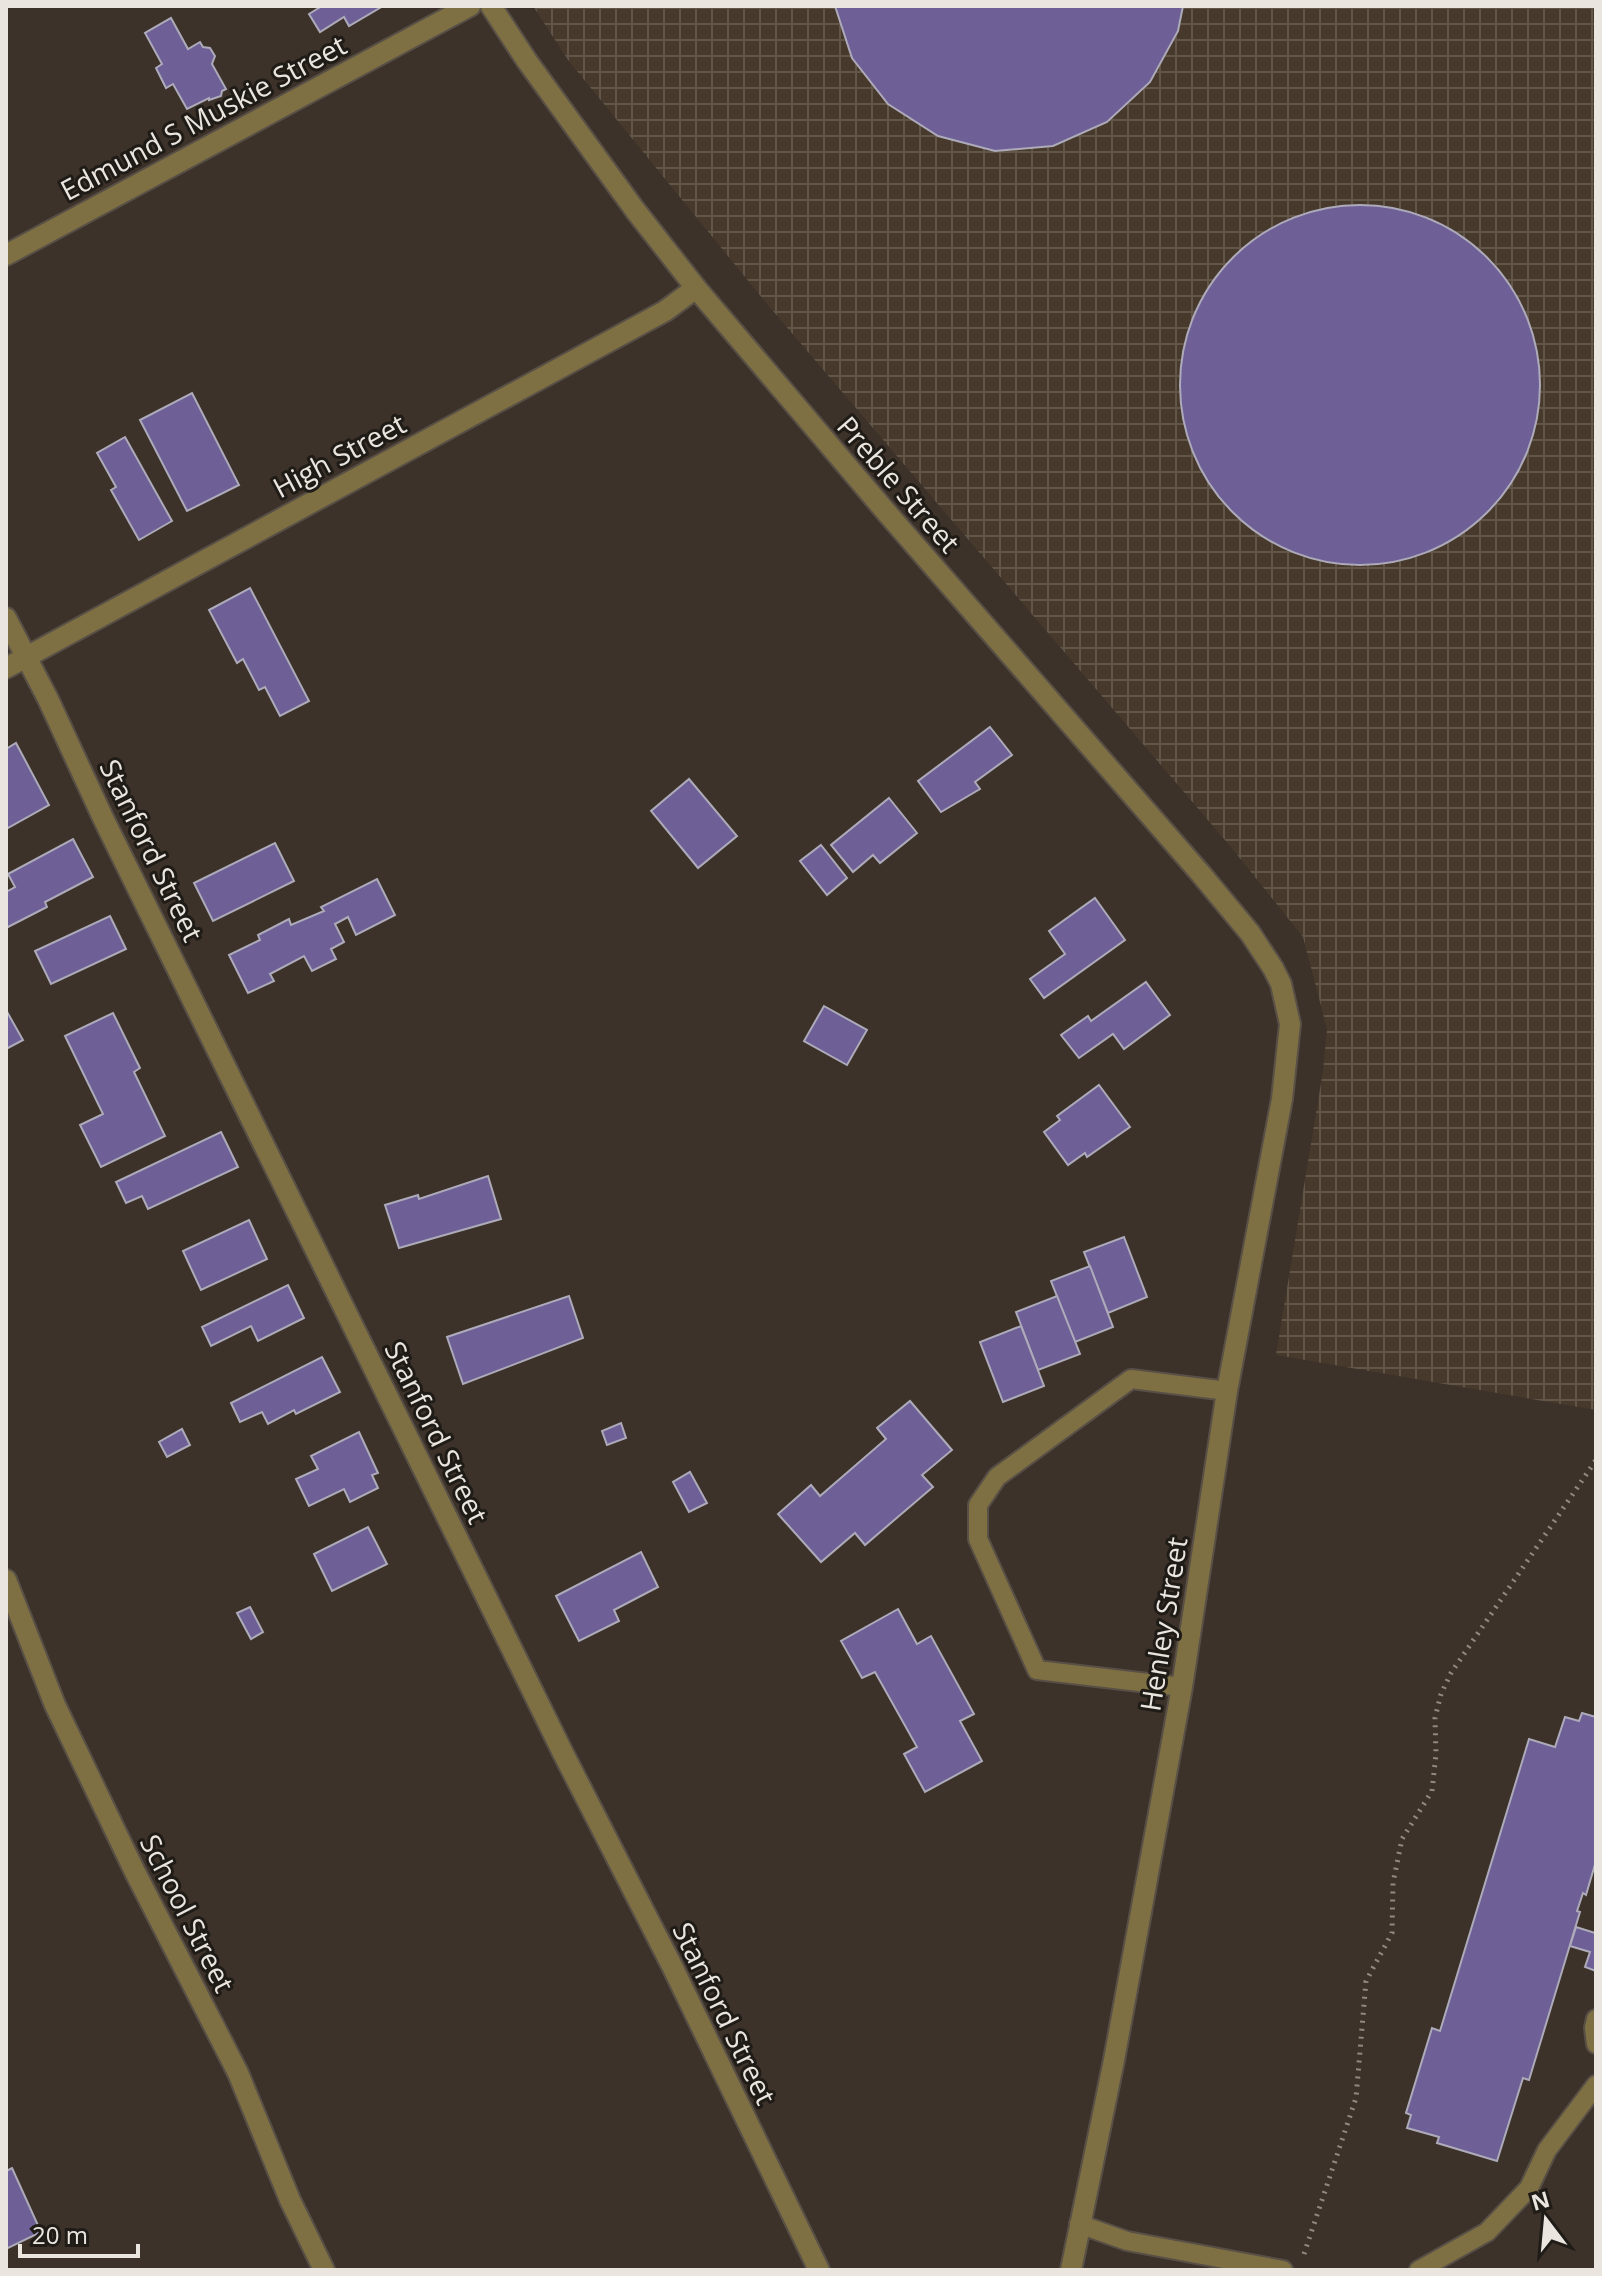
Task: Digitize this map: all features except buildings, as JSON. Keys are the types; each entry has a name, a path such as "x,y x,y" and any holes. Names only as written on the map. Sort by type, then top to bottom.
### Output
{"street":[{"name":"Edmund S Muskie Street","path":"6,255 470,6"},
{"name":"Preble Street","path":"491,6 635,210 696,288 1211,886 1250,933 1281,984"},
{"name":"High Street","path":"6,668 665,311 696,288"},
{"name":"Stanford Street","path":"6,618 819,2270"},
{"name":"Henley Street","path":"1071,2270 1114,2060 1182,1687 1227,1391 1282,1099 1290,1024 1281,984"},
{"name":"School Street","path":"6,1580 55,1705 135,1872 238,2073 290,2200 324,2270"}],"lane":[{"path":"1182,1687 1037,1670 978,1539 978,1505 997,1477 1131,1379 1227,1391"},
{"path":"1596,2019 1596,2044"},
{"path":"1419,2270 1487,2232 1529,2188 1547,2150 1596,2085"},
{"path":"1079,2224 1127,2241 1283,2270"}],"path":[{"path":"1310,2232 1356,2098 1366,1981 1392,1933 1393,1883 1402,1839 1432,1791 1436,1762 1435,1718 1441,1694 1451,1673 1596,1460"}],"shaded area":[{"path":"533,6 1596,6 1596,1410 1276,1355 1323,1071 1327,1029 1303,937 1230,846 767,304 568,60"}]}
